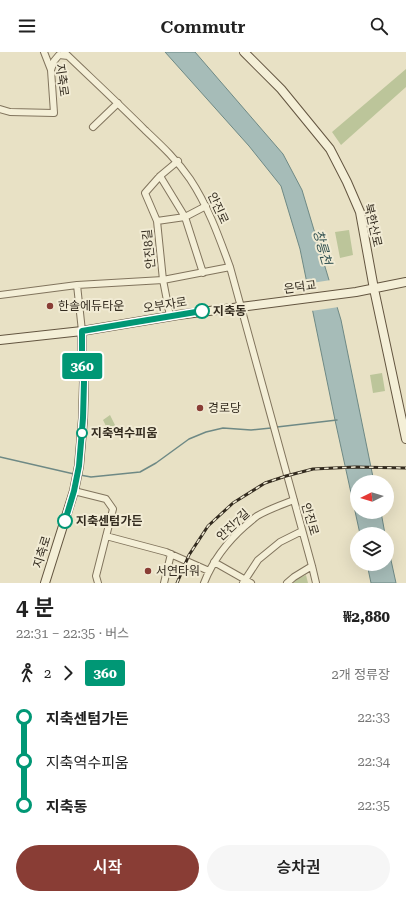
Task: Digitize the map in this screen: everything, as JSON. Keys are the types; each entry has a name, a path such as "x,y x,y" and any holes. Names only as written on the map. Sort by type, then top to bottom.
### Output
{"main road":[{"name":"북한산로","path":"244,52 280,89 330,149 360,212 374,289 406,439"},
{"path":"374,289 406,282"},
{"name":"은덕교","path":"264,304 374,289"},
{"name":"오부자로","path":"0,340 82,331 170,316 264,304"},
{"name":"지축로","path":"45,583 74,491 79,466 84,382 82,331"}],"street":[{"name":"지축로","path":"0,109 10,112 54,113 52,70 44,52"},
{"path":"52,70 54,61 59,55 66,54"},
{"name":"안진로","path":"66,54 178,161 206,206 230,267 316,583"},
{"path":"93,126 118,103"},
{"name":"안진8길","path":"170,316 163,280 157,221 145,193 160,176 178,161"},
{"path":"160,176 185,217 203,273"},
{"path":"157,221 185,217 206,206"},
{"name":"안진8길","path":"0,295 77,285 163,280 230,267"},
{"path":"77,285 82,331"},
{"path":"74,491 106,499 113,509 96,576 98,583"},
{"name":"안진7길","path":"204,583 220,552 238,533 256,517 294,500"},
{"path":"244,581 258,560 280,542 302,531"},
{"path":"106,536 171,554 209,571"},
{"path":"164,583 171,554"},
{"path":"214,562 244,581 252,583"},
{"path":"287,583 312,566"}],"green space":[{"path":"406,69 406,87 341,145 332,132"},
{"path":"349,230 353,255 340,258 335,232"},
{"path":"382,373 385,391 373,393 370,375"},
{"path":"110,415 117,429 110,434 103,420"},
{"path":"306,575 308,583 293,583 297,579"}],"water":[{"path":"165,52 195,52 283,154 302,190 341,320 373,475 350,475 350,488 300,249 281,186 249,146"},
{"path":"357,519 382,519 384,527 358,527"},
{"path":"368,571 393,571 396,583 371,583"}],"pier":[{"path":"331,280 339,307 311,311 305,284"}],"waterway":[{"path":"277,427 337,420"},
{"path":"80,475 91,477 140,472 156,463 189,439 206,432 223,428 251,430 271,428"},
{"path":"0,457 74,474"}],"railway":[{"path":"177,583 189,555 208,526 233,503 265,483 313,469 355,467 406,468"}],"bus line":[{"name":"360","path":"65,521 74,491 79,466 84,382 82,331 202,311"}],"place":[{"name":"한솔에듀타운","path":"50,306"},
{"name":"지축동","path":"202,311"},
{"name":"경로당","path":"200,408"},
{"name":"지축역수피움","path":"82,433"},
{"name":"지축센텀가든","path":"65,521"},
{"name":"서연타워","path":"148,571"}],"water label":[{"name":"창릉천","path":"323,247"}]}
